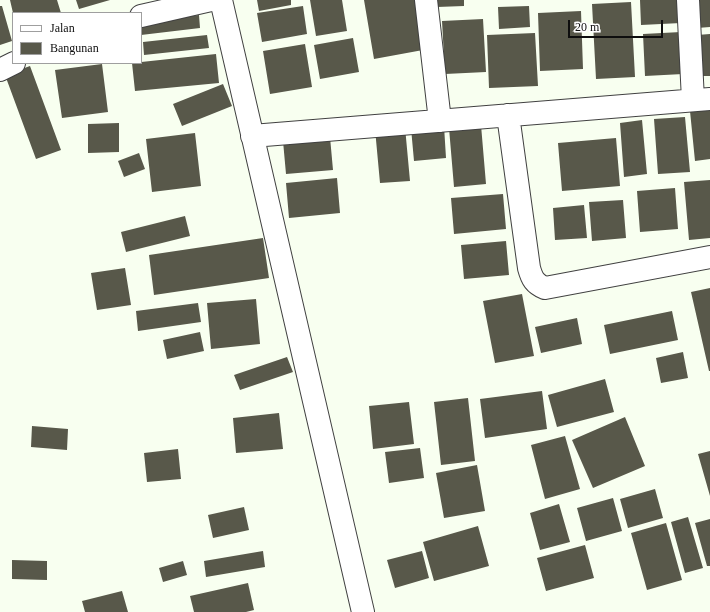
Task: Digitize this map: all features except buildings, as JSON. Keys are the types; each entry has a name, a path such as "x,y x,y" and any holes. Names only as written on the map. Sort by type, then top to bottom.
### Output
{"street":[{"path":"142,16 211,0"},
{"path":"221,0 363,612"},
{"path":"426,0 440,121"},
{"path":"252,136 702,100 688,0"},
{"path":"0,70 12,64"},
{"path":"508,115 531,276 534,282 545,288 710,257"}]}
